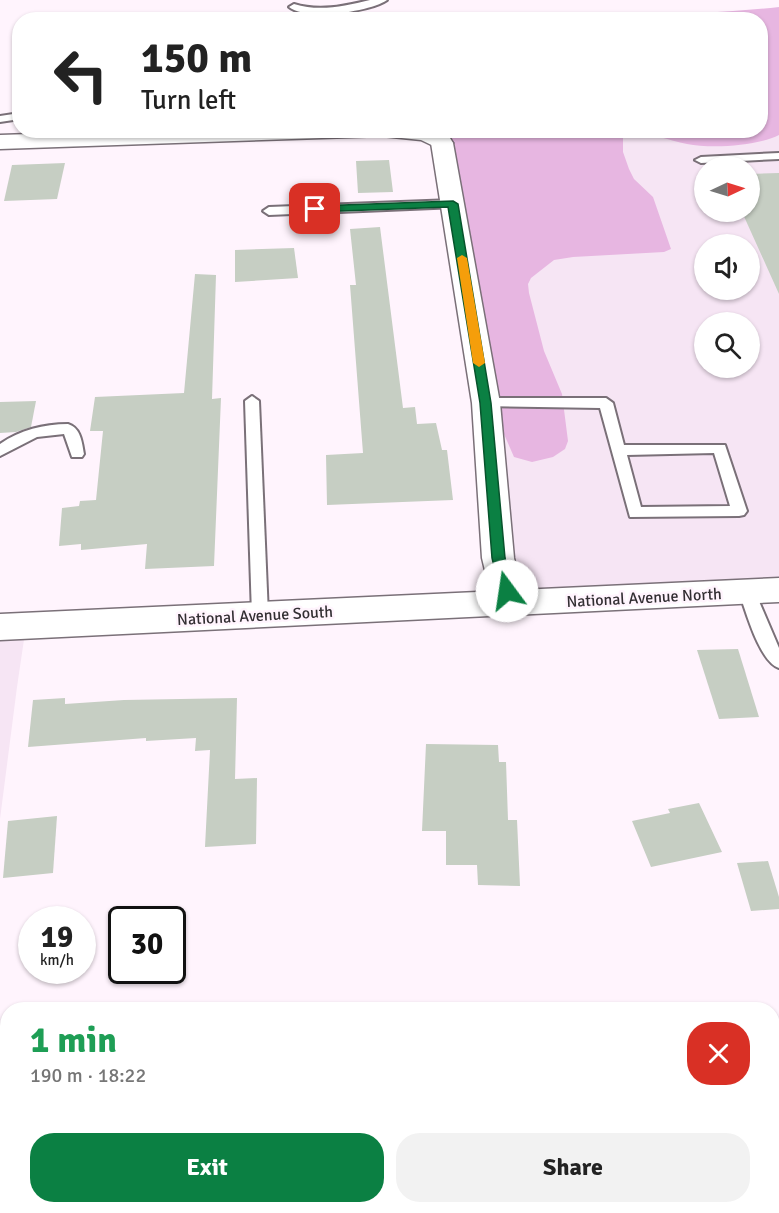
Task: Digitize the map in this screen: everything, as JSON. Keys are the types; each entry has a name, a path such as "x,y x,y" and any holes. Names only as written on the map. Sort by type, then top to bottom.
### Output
{"street":[{"path":"0,141 74,138"},
{"path":"433,138 441,143 486,403 498,558 509,604"},
{"name":"National Avenue North","path":"509,604 779,590"},
{"name":"National Avenue South","path":"0,627 509,604"}],"lane":[{"path":"294,7 301,12 334,10 382,0"},
{"path":"760,157 779,156"},
{"path":"269,211 453,204"},
{"path":"252,401 260,615"},
{"path":"486,403 606,403 618,450 635,513 739,511 720,448 618,450"},
{"path":"0,451 30,434 55,428 68,429 74,437 77,454"},
{"path":"747,592 768,646 779,661"}],"shaded area":[{"path":"779,7 779,135 759,142 734,146 687,144 663,138 768,138 768,12 713,12"},
{"path":"779,13 779,590 509,604 441,138 768,138 768,17"},
{"path":"432,138 623,138 623,152 629,169 634,179 653,197 671,249 664,252 554,260 531,278 528,284 529,293 544,351 562,394 568,441 565,449 553,457 532,462 514,457 504,434 499,395"},
{"path":"26,626 17,687 0,819 0,627"}],"building":[{"path":"389,160 393,192 358,193 356,161"},
{"path":"65,163 57,199 4,201 12,165"},
{"path":"779,173 779,294 760,252 760,234 752,234 747,222 760,222 760,174"},
{"path":"380,227 403,408 415,407 417,424 436,423 442,450 447,450 453,500 327,505 326,455 363,453 350,285 356,285 350,229"},
{"path":"294,248 298,278 235,282 235,250"},
{"path":"195,274 216,275 212,399 221,398 214,566 145,569 147,544 81,550 81,544 59,546 62,508 79,506 80,501 96,500 103,431 90,431 95,397 184,393"},
{"path":"36,401 31,427 16,432 0,433 0,402"},
{"path":"738,649 759,717 719,719 697,650"},
{"path":"65,698 65,704 124,700 237,698 235,779 257,778 256,844 205,847 210,750 195,751 196,738 146,741 146,738 28,747 33,700"},
{"path":"426,744 498,745 499,762 506,762 508,820 517,820 520,886 478,885 477,865 446,865 446,831 422,831"},
{"path":"699,803 722,852 651,867 632,821 670,813 668,809"},
{"path":"57,816 53,873 3,878 8,821"},
{"path":"768,861 779,897 779,909 751,911 737,863"}],"slow traffic":[{"path":"462,258 479,363"}],"route":[{"path":"315,209 453,204 486,403 498,558 507,591"}]}
